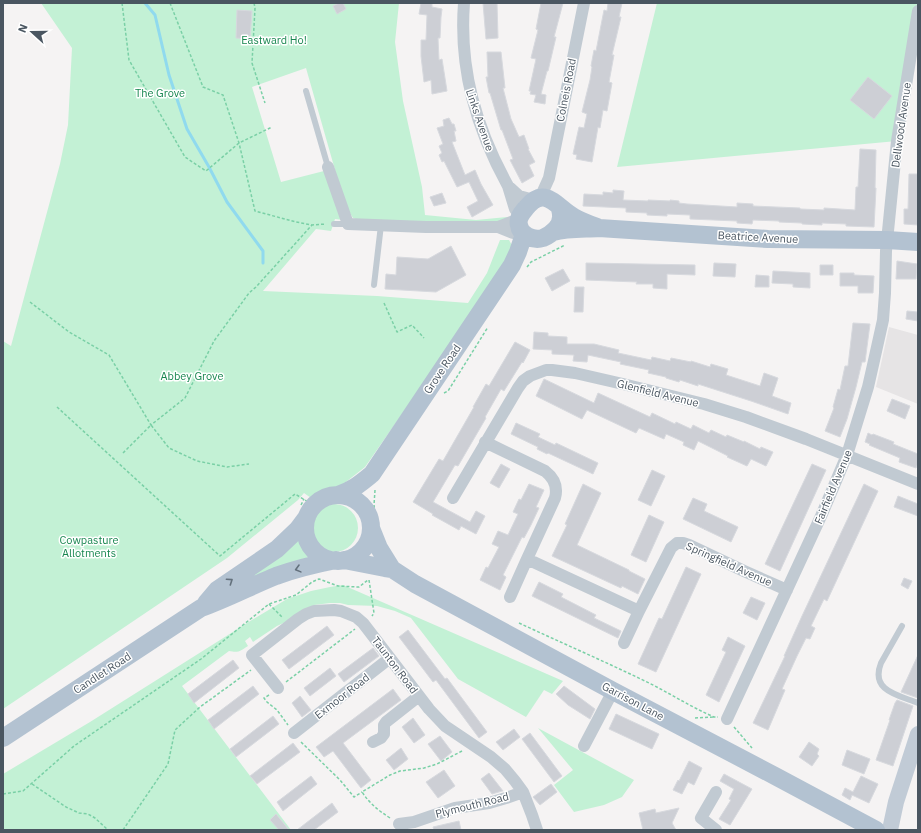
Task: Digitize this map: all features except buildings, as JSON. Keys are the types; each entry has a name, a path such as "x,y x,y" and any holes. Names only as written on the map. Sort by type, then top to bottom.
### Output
{"main road":[{"path":"530,202 547,202 561,216 558,225 548,235 535,238 521,225 530,202"},
{"name":"Beatrice Avenue","path":"547,202 575,218 599,228"},
{"name":"Grove Road","path":"338,495 359,485 372,474 512,265 518,252 521,225"},
{"name":"Beatrice Avenue","path":"548,235 563,229 573,230 599,228 768,239 887,240 918,242"},
{"name":"Grove Road","path":"512,265 548,235"},
{"name":"Grove Road","path":"370,523 368,502 372,474"},
{"path":"338,495 357,501 362,505 370,523 368,541 360,551 350,558 340,560 324,558 310,546 307,540 305,529 306,507 328,496 338,495"},
{"name":"Candlet Road","path":"201,608 217,590 277,549 298,529 306,507"},
{"name":"Garrison Lane","path":"370,523 379,548 392,568 415,584 876,830"},
{"name":"Candlet Road","path":"3,738 201,608 219,602 276,576 340,560"},
{"name":"Garrison Lane","path":"340,560 392,568"}],"street":[{"name":"Links Avenue","path":"464,3 463,44 469,86 475,112 488,147 508,186 521,225"},
{"name":"Colneis Road","path":"547,202 548,178 584,3"},
{"name":"Dellwood Avenue","path":"887,240 897,141 916,38 918,11"},
{"path":"328,167 348,224 426,227 498,227 513,233 521,225"},
{"name":"Colneis Road","path":"547,202 552,197 548,178"},
{"name":"Links Avenue","path":"508,186 519,196 547,202"},
{"name":"Fairfield Avenue","path":"727,719 822,514 847,456 868,387 880,336 885,293 887,240"},
{"name":"Glenfield Avenue","path":"453,498 521,384 534,374 546,370 575,373 704,404 746,417 806,439 918,484"},
{"path":"486,442 544,471 550,476 555,484 555,498 510,597"},
{"name":"Springfield Avenue","path":"624,643 670,548 677,543 683,543 695,547 787,590"},
{"path":"527,559 639,612"},
{"name":"Taunton Road","path":"278,688 252,655 306,614 314,611 334,610 345,612 356,617 363,623 429,709 445,726 491,757 515,781 523,792 537,830"},
{"name":"Exmoor Road","path":"294,733 390,658"},
{"path":"584,746 613,691"},
{"path":"373,742 381,738 384,734 384,725 386,722 419,696"},
{"path":"890,830 896,802 918,734"},
{"name":"Plymouth Road","path":"399,824 414,822 455,808 489,803 523,792"},
{"path":"716,792 701,818 716,830"}],"lane":[{"path":"306,91 328,167"},
{"path":"334,224 348,224"},
{"path":"374,285 381,225"},
{"path":"902,626 881,663 878,676 883,688 918,703"}],"path":[{"path":"122,3 129,60 185,158 206,171 239,143 272,127"},
{"path":"170,3 203,87 223,95 239,143 255,211 312,225 334,224"},
{"path":"254,3 252,63 265,103"},
{"path":"123,453 151,425 185,398 214,341 249,294 312,225"},
{"path":"30,302 69,332 109,355 151,425 169,448 197,461 227,467 249,464"},
{"path":"384,303 397,332 412,325 424,338"},
{"path":"57,407 220,556 295,494 306,507"},
{"path":"3,794 23,791 74,746 201,659 269,604 296,595 312,582 319,579 338,586 359,587 368,580"},
{"path":"269,604 290,626"},
{"path":"516,622 648,683 704,712 727,719"},
{"path":"363,623 264,698 277,710 302,744 340,780 354,797 390,775 400,771 424,768 437,764 473,745"},
{"path":"123,830 168,764 175,730 200,707 248,672"},
{"path":"32,784 66,806 79,813 88,814 95,818 108,830"},
{"path":"362,792 374,807 399,824"}],"shaded area":[{"path":"889,327 918,335 918,404 876,387"}],"green space":[{"path":"41,3 399,3 395,42 403,101 422,187 425,215 476,220 507,217 505,225 366,222 353,218 345,205 306,68 252,87 281,182 324,171 343,220 335,219 331,231 316,229 263,291 377,296 468,303 487,273 500,240 509,240 514,249 510,259 365,467 342,485 311,498 304,493 298,500 227,558 3,709 3,341 11,346 60,164 68,125 72,48"},
{"path":"657,3 918,3 918,11 897,141 617,167"},
{"path":"329,504 339,504 348,508 354,514 357,519 357,537 348,548 339,552 329,552 320,548 314,542 310,533 310,523 314,514 320,508"},
{"path":"299,534 302,544 311,556 220,594"},
{"path":"343,585 563,681 552,694 544,690 526,717 458,679 411,618 395,611 377,606 348,605 340,603 314,605 294,618 277,626 253,642 250,637 245,641 248,646 239,651 229,651 182,686 291,830 3,830 3,774 90,722 287,599 311,591"},
{"path":"538,728 634,780 622,797 604,805 574,812 554,785 573,770"}],"waterway":[{"path":"145,3 155,15 169,75 187,129 227,202 263,251 263,263"}],"park label":[{"name":"Eastward Ho!","path":"274,40"},
{"name":"The Grove","path":"160,93"},
{"name":"Abbey Grove","path":"192,376"},
{"name":"Cowpasture Allotments","path":"89,546"}]}
